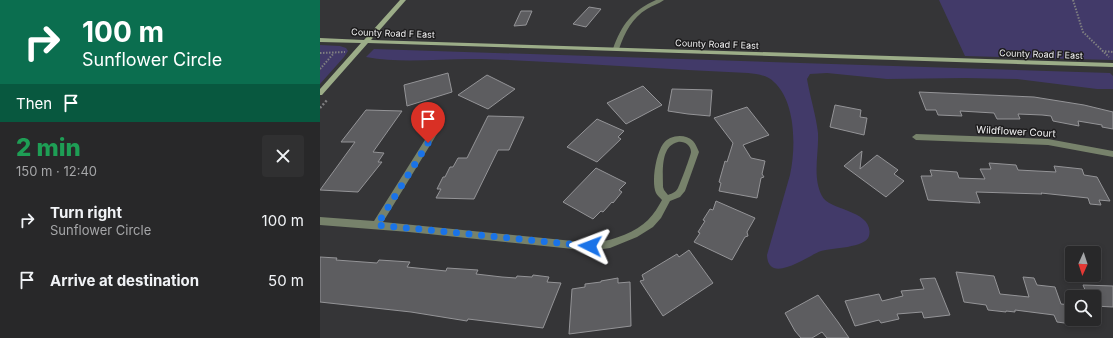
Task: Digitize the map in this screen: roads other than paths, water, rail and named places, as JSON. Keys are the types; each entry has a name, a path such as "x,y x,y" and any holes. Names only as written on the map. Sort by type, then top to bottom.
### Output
{"street":[{"path":"320,93 403,0"},
{"path":"616,49 620,35 630,19 646,6 661,0"},
{"name":"County Road F East","path":"320,40 1112,62"},
{"path":"377,225 436,130"},
{"name":"Wildflower Court","path":"916,137 1048,142 1113,154"},
{"path":"320,221 377,225 573,245 603,245 623,240 645,228 658,215 667,200 680,191 694,155 694,146 687,140 679,138 671,140 662,150 659,187 660,192 667,200"}]}
